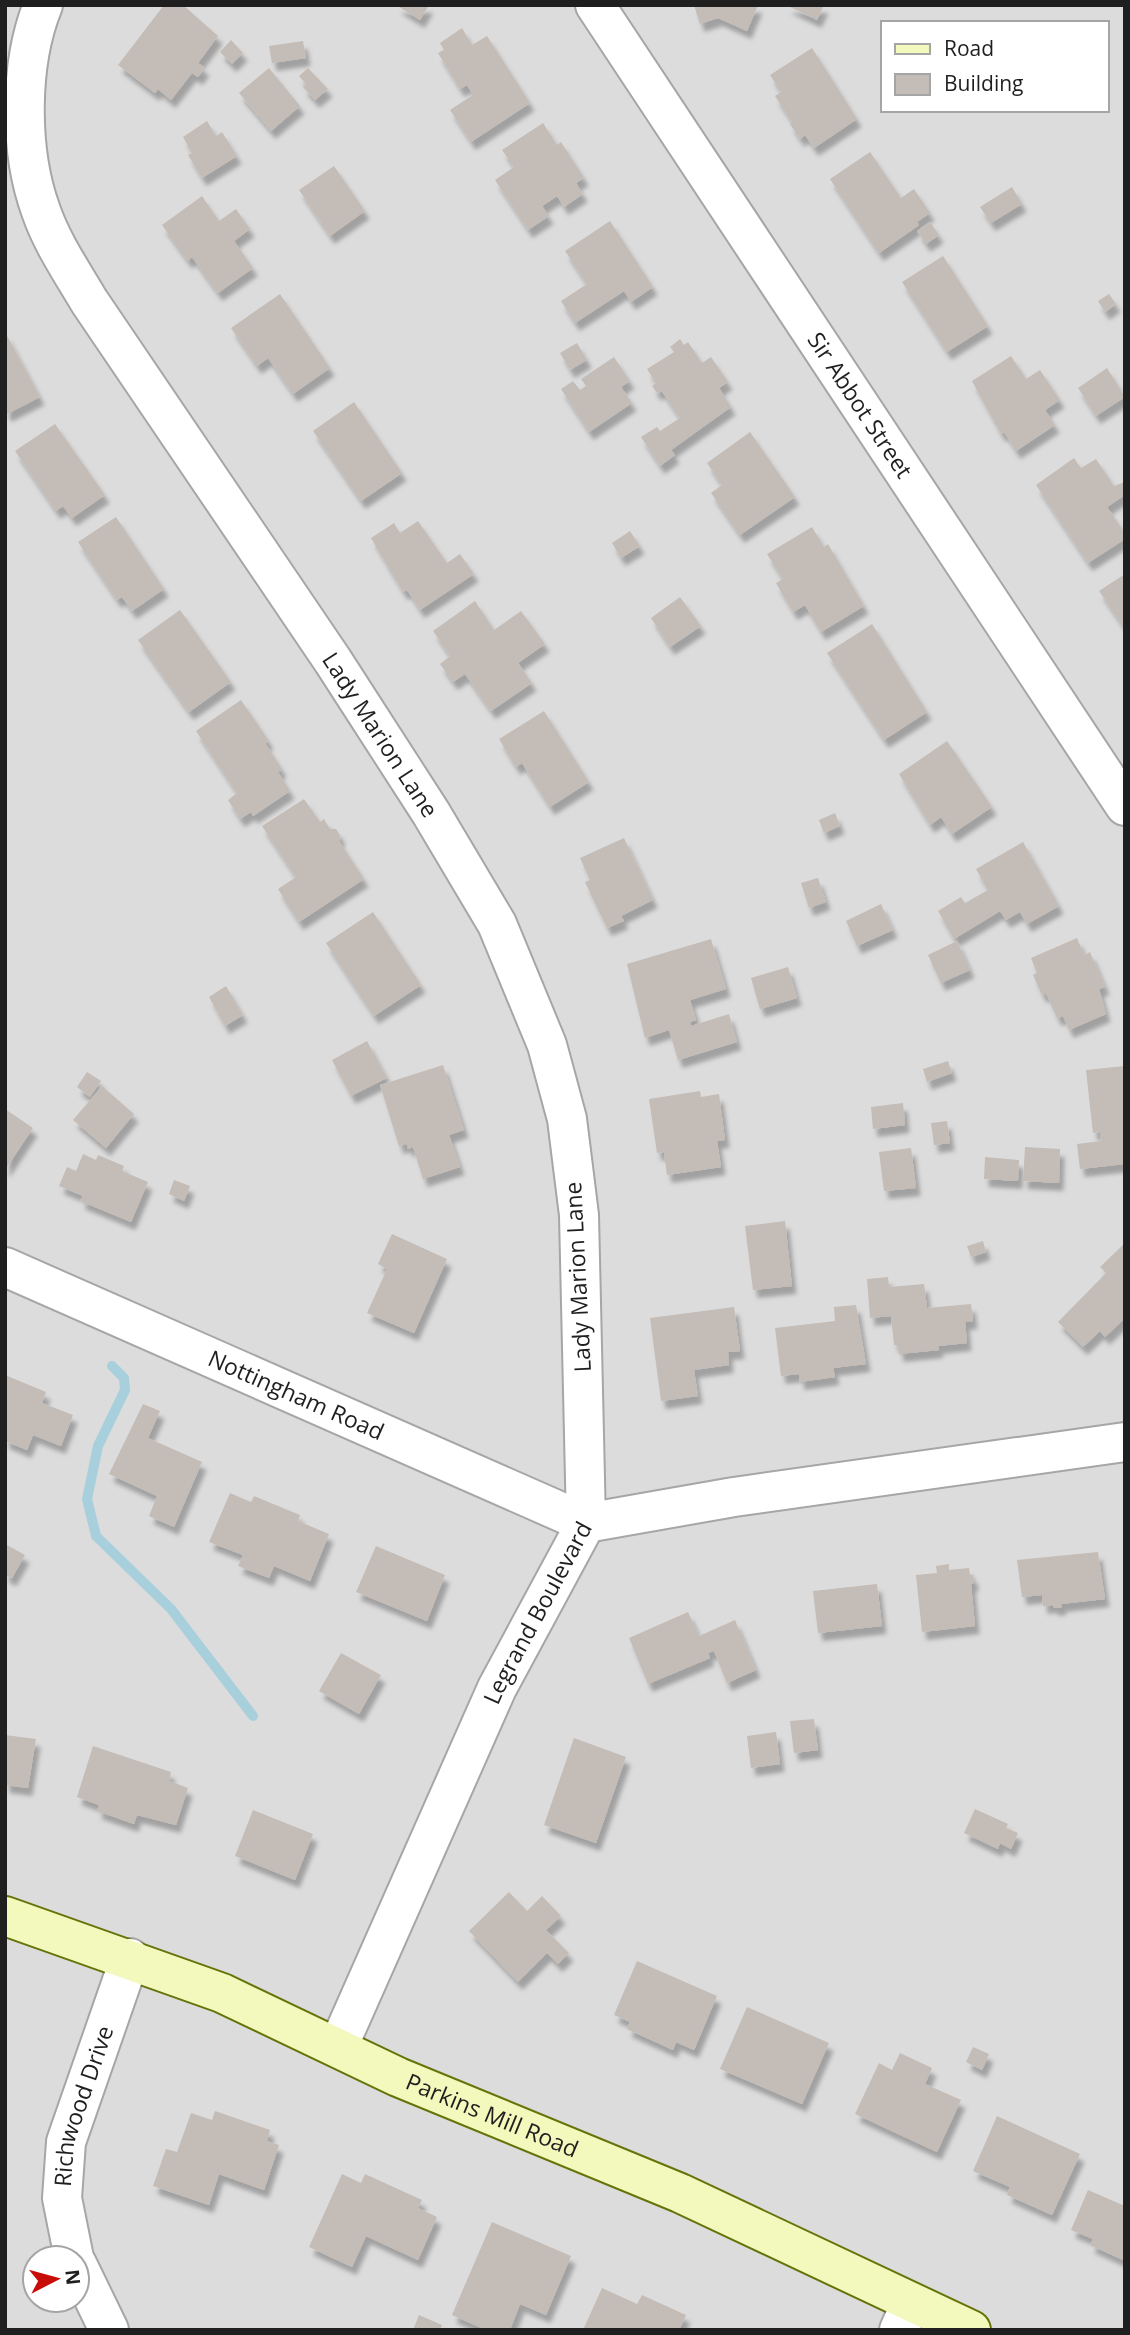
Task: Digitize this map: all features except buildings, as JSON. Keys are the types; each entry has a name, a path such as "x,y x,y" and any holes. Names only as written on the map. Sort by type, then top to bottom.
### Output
{"street":[{"name":"Lady Marion Lane","path":"43,5 27,64 25,115 40,210 89,301 333,661 431,813 497,924 547,1045 567,1119 579,1215 586,1523"},
{"name":"Sir Abbot Street","path":"595,5 1125,806"},
{"name":"Nottingham Road","path":"5,1267 586,1523"},
{"name":"Legrand Boulevard","path":"338,2048 497,1688 586,1523 734,1497 1125,1442"},
{"name":"Parkins Mill Road","path":"5,1916 130,1958 222,1993 398,2077 680,2193 905,2317 971,2330"},
{"name":"Richwood Drive","path":"71,2244 62,2198 66,2142 130,1958"},
{"path":"91,2293 109,2330"}],"shaded area":[{"path":"5,5 1125,5 1125,2330 5,2330"}],"waterway":[{"path":"112,1366 124,1378 125,1390 98,1446 87,1499 96,1536 171,1609 253,1716"}]}
